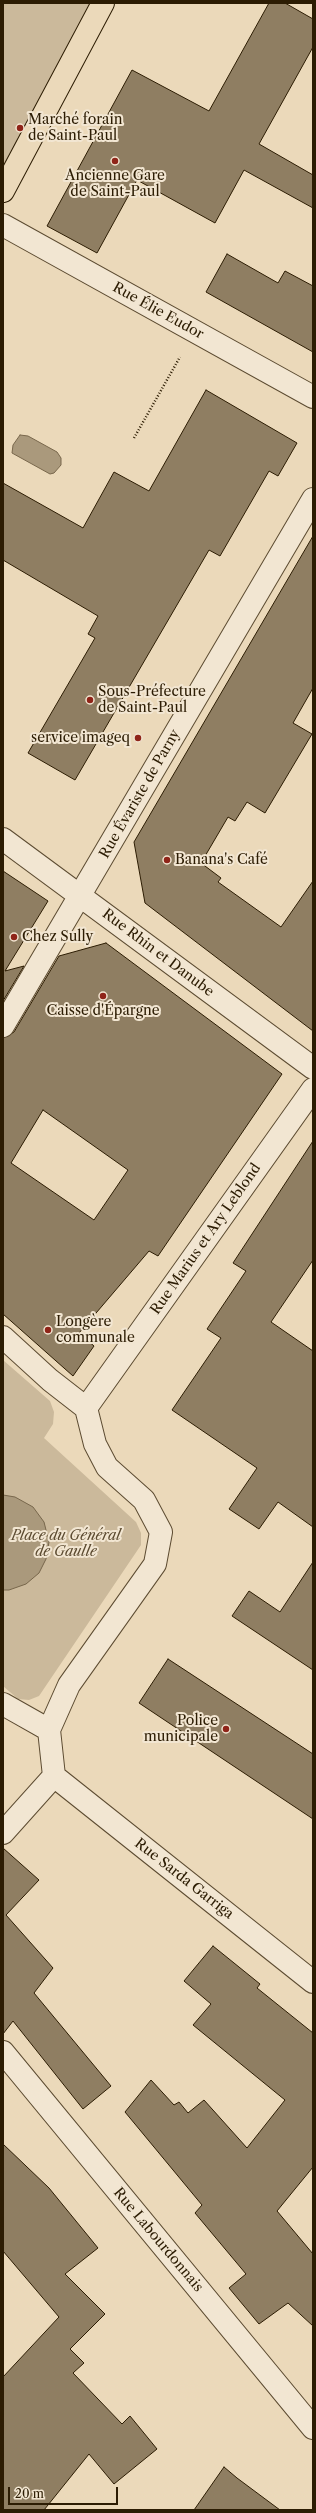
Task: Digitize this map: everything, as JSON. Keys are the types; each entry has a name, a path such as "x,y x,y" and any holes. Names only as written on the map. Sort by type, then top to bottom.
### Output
{"main road":[{"path":"3,191 103,3"}],"street":[{"name":"Rue Élie Eudor","path":"3,225 313,396"},
{"name":"Rue Évariste de Parny","path":"3,1026 313,499"},
{"name":"Rue Rhin et Danube","path":"3,839 313,1068"},
{"name":"Rue Marius et Ary Leblond","path":"86,1408 313,1089"},
{"path":"3,1337 50,1380 86,1408 95,1444 107,1467 144,1500 161,1532 155,1564 69,1685 49,1730 54,1776 3,1833"},
{"path":"3,1704 49,1730"},
{"name":"Rue Sarda Garriga","path":"54,1776 313,1982"},
{"name":"Rue Labourdonnais","path":"3,2052 313,2428"}],"path":[{"path":"134,438 194,331"}],"green space":[{"name":"Marché forain de Saint-Paul","path":"3,3 103,3 3,191"},
{"name":"Place du Général de Gaulle","path":"3,1360 50,1401 54,1412 53,1424 44,1438 136,1522 141,1533 141,1545 39,1696 29,1700 18,1699 3,1686"}],"shaded area":[{"path":"20,435 28,436 57,452 61,458 61,465 54,473 50,474 12,453 13,445"},
{"path":"3,1495 15,1497 33,1507 44,1522 49,1542 46,1559 39,1573 26,1584 9,1590 3,1590"}],"building":[{"path":"269,3 285,3 313,19 313,47 259,144 313,175 313,208 244,170 215,223 137,180 97,253 47,226 132,70 209,111"},
{"path":"227,254 278,283 285,271 313,286 313,352 206,292"},
{"path":"206,390 297,443 278,476 269,471 220,556 209,550 75,780 28,753 95,638 88,634 98,616 3,560 3,483 83,528 114,472 149,491"},
{"path":"313,536 313,688 293,723 312,734 265,813 247,802 235,821 228,817 201,863 221,878 218,882 281,927 313,881 313,1031 145,903 134,842"},
{"name":"Chez Sully","path":"3,871 48,901 5,971 24,966 3,1001"},
{"path":"106,943 282,1074 158,1256 149,1251 79,1333 94,1346 73,1376 3,1314 3,1038 14,1032 59,956","holes":["43,1110 128,1170 94,1220 11,1163"]},
{"path":"313,1141 313,1260 271,1322 313,1351 313,1527 278,1502 259,1529 229,1509 257,1468 172,1410 221,1338 207,1329 246,1271 233,1263"},
{"path":"313,1562 313,1670 232,1616 249,1591 280,1612"},
{"name":"Police municipale","path":"168,1659 313,1754 313,1819 139,1703"},
{"path":"3,1848 39,1880 6,1915 53,1968 34,1993 111,2086 83,2109 13,2021 3,2034"},
{"path":"213,1946 260,1984 257,1988 313,2033 313,2167 277,2211 313,2254 313,2326 288,2303 259,2324 229,2288 246,2274 195,2213 202,2205 125,2112 151,2080 174,2105 179,2102 188,2113 204,2100 247,2148 285,2100 193,2025 211,2004 184,1981"},
{"path":"3,2144 49,2188 98,2248 65,2274 105,2314 70,2349 84,2363 73,2373 122,2424 130,2416 157,2449 114,2484 89,2454 44,2510 3,2510 3,2377 59,2317 3,2251"},
{"path":"224,2467 237,2478 280,2510 194,2510"}],"place":[{"name":"Marché forain de Saint-Paul","path":"20,128"},
{"name":"Ancienne Gare de Saint-Paul","path":"115,161"},
{"name":"Sous-Préfecture de Saint-Paul","path":"90,700"},
{"name":"service imageq","path":"138,738"},
{"name":"Banana's Café","path":"167,860"},
{"name":"Chez Sully","path":"14,937"},
{"name":"Caisse d'Épargne","path":"103,996"},
{"name":"Longère communale","path":"48,1330"},
{"name":"Police municipale","path":"226,1729"}]}
